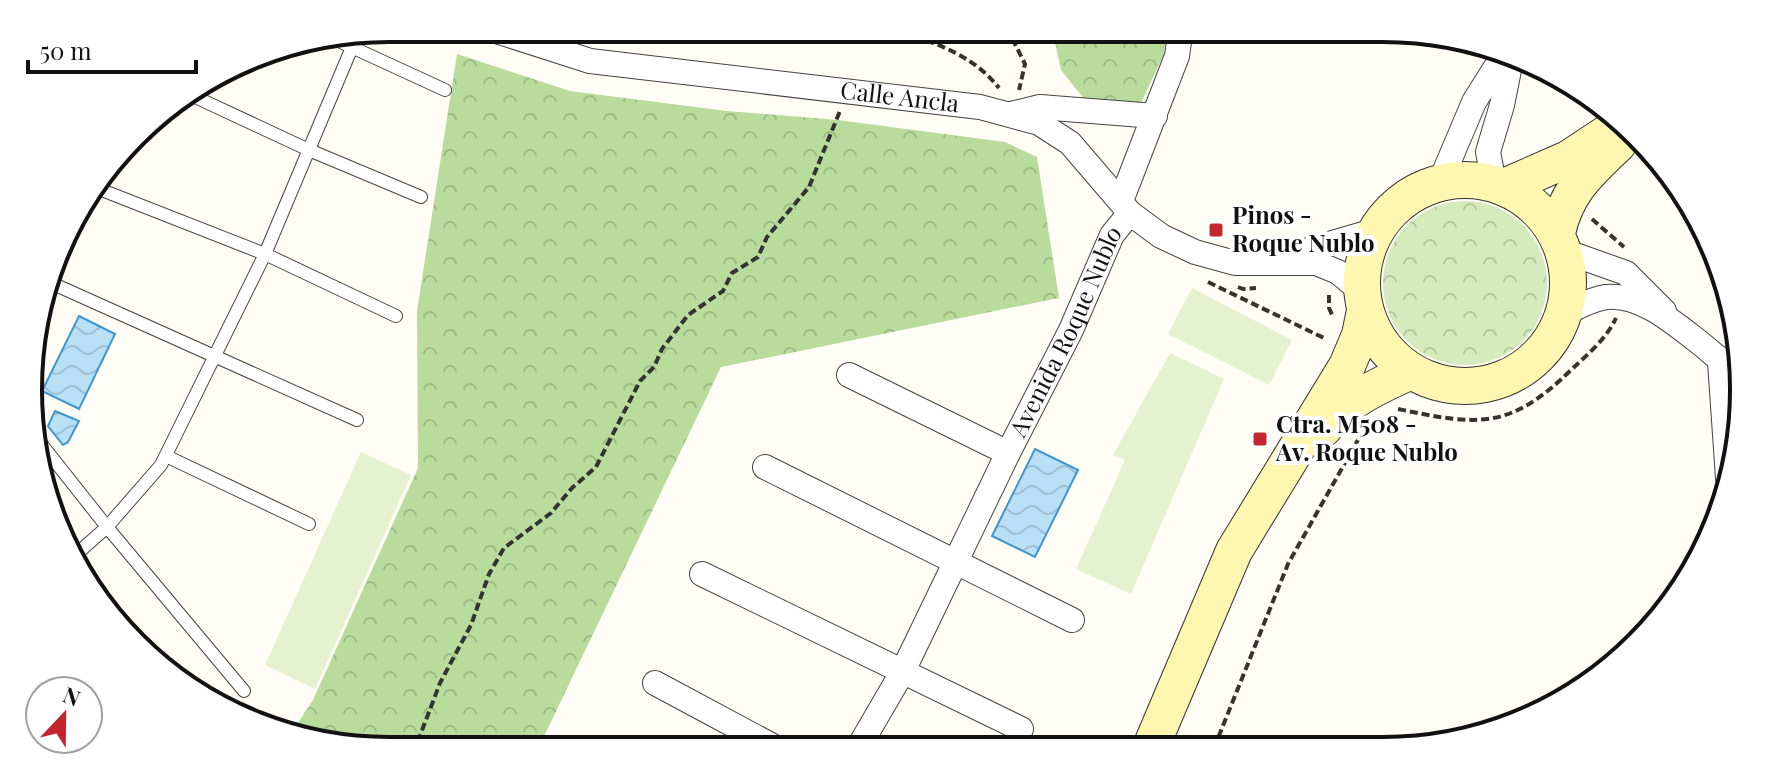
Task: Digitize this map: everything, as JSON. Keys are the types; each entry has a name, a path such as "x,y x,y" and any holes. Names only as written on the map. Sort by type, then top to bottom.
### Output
{"main road":[{"path":"1499,185 1568,159 1613,129"},
{"path":"1348,304 1384,347 1411,371 1425,378 1448,385 1479,385 1509,377 1534,360 1551,339 1565,313 1569,279 1560,242 1562,211 1573,189 1623,139"},
{"path":"1155,737 1234,551 1347,366 1360,335 1348,304 1377,230 1394,208 1412,194 1441,180 1461,179 1499,185 1526,200 1560,242"},
{"path":"1263,503 1335,414 1366,392 1411,371"}],"street":[{"name":"Calle Ancla","path":"531,42 590,61 980,107 1039,123 1070,143 1125,207 1161,236 1195,252 1265,275 1316,263 1338,272 1348,304"},
{"name":"Avenida Roque Nublo","path":"865,737 903,671 1071,330 1125,207 1177,56 1179,42"},
{"path":"1441,180 1474,102 1499,62"},
{"path":"1499,185 1488,152 1510,66"},
{"path":"1007,114 1040,107 1155,116"},
{"name":"Calle Ancla","path":"1265,275 1377,230"},
{"path":"1560,242 1626,273 1676,325"},
{"path":"1565,313 1593,300 1623,298 1655,310 1729,361"},
{"name":"Avenida Roque Nublo","path":"849,375 1008,453"},
{"path":"765,467 1072,620"},
{"path":"702,574 1021,729"},
{"path":"655,683 756,737"}],"lane":[{"path":"82,550 107,527 166,456 265,254 354,44"},
{"path":"348,45 445,90"},
{"path":"199,99 421,197"},
{"path":"105,191 265,254 396,316"},
{"path":"58,286 357,420"},
{"path":"48,453 244,691"},
{"path":"166,456 309,524"}],"path":[{"path":"1014,42 1025,64 1019,90 1040,107"},
{"path":"420,737 440,683 471,625 489,574 504,548 551,513 572,488 596,467 640,381 654,367 662,349 688,315 723,291 732,273 758,257 767,237 809,187 838,120 845,92"},
{"path":"1231,283 1243,289 1265,275"},
{"path":"1218,737 1288,564 1369,421"}],"green space":[{"path":"1055,42 1165,42 1164,54 1141,103 1084,99 1061,70"},
{"path":"457,54 570,91 727,111 838,120 1005,142 1037,157 1059,298 721,367 544,737 367,736 297,724 313,700 418,468 417,311"},
{"path":"1465,201 1496,208 1523,225 1540,252 1547,283 1540,314 1523,341 1496,358 1465,365 1434,358 1407,341 1390,314 1383,283 1390,252 1407,225 1434,208"},
{"path":"1192,288 1292,340 1269,385 1168,334"},
{"path":"1170,353 1224,379 1131,594 1076,569 1125,460 1113,455"},
{"path":"361,452 411,475 315,689 265,665"}],"water":[{"path":"79,316 115,334 79,409 42,391"},
{"path":"55,411 79,421 68,442 63,445 48,426"},
{"path":"1035,449 1078,470 1035,557 992,536"}],"place":[{"name":"Pinos - Roque Nublo","path":"1216,230"},
{"name":"Ctra. M508 - Av. Roque Nublo","path":"1260,439"}]}
